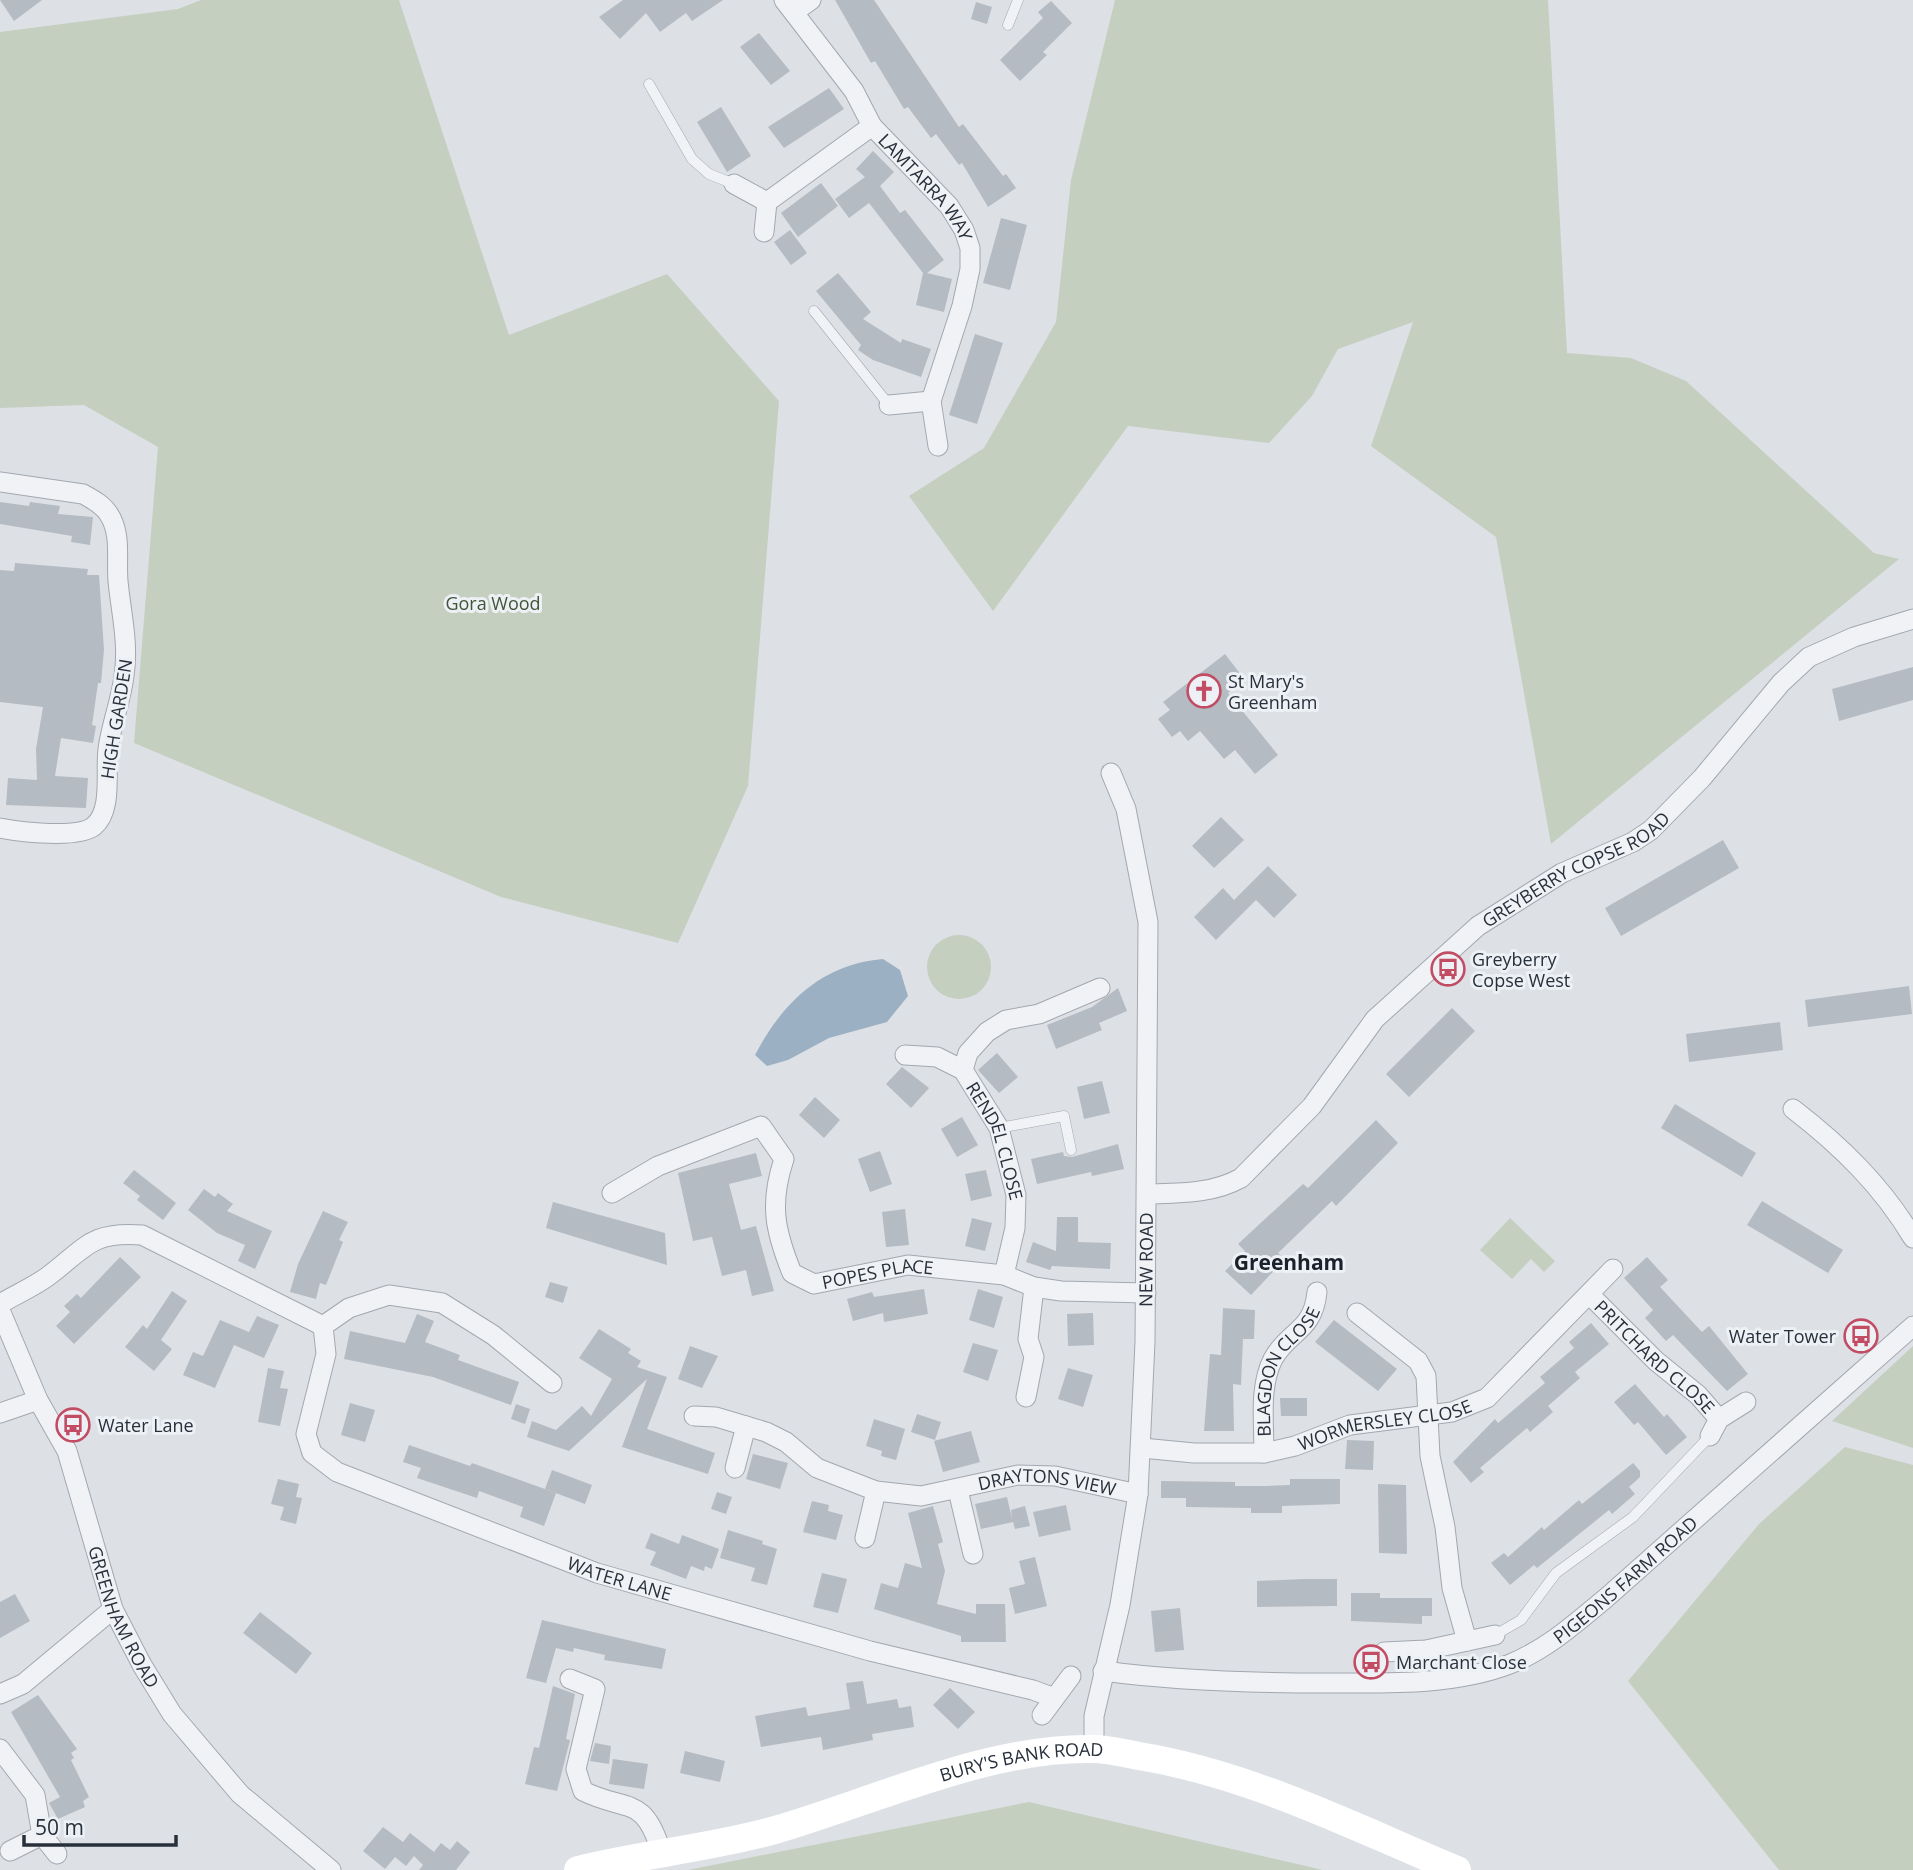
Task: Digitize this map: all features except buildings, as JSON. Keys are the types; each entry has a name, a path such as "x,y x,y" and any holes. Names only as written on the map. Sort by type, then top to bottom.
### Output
{"street":[{"path":"789,6 811,0"},
{"name":"LAMTARRA WAY","path":"789,6 854,91 872,126 949,206 964,230 970,248 970,269 962,306 931,401 938,446"},
{"path":"766,202 872,126"},
{"path":"734,184 766,202"},
{"path":"764,232 766,202"},
{"path":"889,405 931,401"},
{"name":"HIGH GARDEN","path":"0,482 83,494 109,514 117,537 118,582 125,619 126,653 124,678 109,744 106,806 102,818 93,827 79,833 0,828"},
{"name":"GREYBERRY COPSE ROAD","path":"1148,1194 1203,1192 1241,1178 1311,1106 1375,1019 1478,926 1551,879 1633,842 1651,830 1702,778 1781,683 1809,657 1853,637 1913,619"},
{"name":"NEW ROAD","path":"1094,1749 1094,1716 1120,1605 1139,1494 1148,1194 1148,922 1126,810 1111,773"},
{"path":"962,1070 968,1053 987,1032 1006,1020 1039,1014 1100,988"},
{"name":"RENDEL CLOSE","path":"905,1055 937,1057 962,1070 999,1128 1016,1195 1015,1228 1004,1275"},
{"path":"1793,1109 1840,1146 1857,1164 1913,1238"},
{"name":"POPES PLACE","path":"612,1193 658,1166 761,1126 784,1159 775,1187 776,1235 793,1273 814,1284 908,1265 1004,1275 1034,1287 1061,1291 1146,1293"},
{"path":"0,1304 45,1278 94,1239 115,1233 142,1235 323,1326 349,1308 389,1295 442,1303 493,1335 552,1383"},
{"name":"WORMERSLEY CLOSE","path":"1142,1448 1194,1453 1264,1452 1295,1446 1350,1425 1452,1412 1487,1398 1613,1269"},
{"path":"1026,1397 1034,1357 1028,1339 1034,1287"},
{"name":"BLAGDON CLOSE","path":"1264,1452 1264,1393 1273,1359 1315,1312 1317,1292"},
{"name":"PRITCHARD CLOSE","path":"1589,1294 1656,1362 1698,1395 1714,1428 1746,1402"},
{"name":"GREENHAM ROAD","path":"0,1310 38,1400 67,1451 113,1609 142,1665 172,1714 240,1794 331,1870"},
{"path":"1357,1312 1419,1361 1426,1376 1430,1456 1445,1527 1452,1588 1467,1641"},
{"name":"WATER LANE","path":"323,1326 326,1354 306,1434 312,1453 337,1472 597,1573 870,1651 1032,1690 1054,1698"},
{"name":"PIGEONS FARM ROAD","path":"1103,1671 1156,1679 1371,1683 1470,1675 1507,1665 1532,1654 1559,1637 1606,1598 1913,1326"},
{"path":"0,1413 38,1400"},
{"name":"DRAYTONS VIEW","path":"694,1416 716,1418 747,1426 786,1442 817,1468 876,1491 921,1496 1018,1475 1055,1476 1139,1494"},
{"path":"735,1468 747,1426"},
{"name":"DRAYTONS VIEW","path":"958,1490 973,1554"},
{"path":"865,1538 876,1491"},
{"path":"0,1694 23,1684 113,1609"},
{"path":"1384,1652 1426,1650 1495,1635"},
{"path":"1042,1715 1071,1676"},
{"path":"570,1679 595,1689 576,1769 583,1791 605,1802 628,1805 646,1815 661,1852"},
{"path":"0,1749 35,1795 42,1835 57,1854"},
{"name":"BURY'S BANK ROAD","path":"578,1870 750,1837 985,1765 1026,1756 1094,1749 1178,1762 1258,1788 1457,1870"},
{"path":"10,1851 42,1835"}],"lane":[{"path":"1008,26 1018,0"},
{"path":"649,84 692,159 709,174 734,184"},
{"path":"814,311 889,405"},
{"path":"999,1128 1064,1116 1071,1150"},
{"path":"1495,1635 1521,1620 1556,1573 1633,1517 1714,1428"}],"green space":[{"name":"Gora Wood","path":"201,0 399,0 509,335 667,274 779,401 748,786 678,943 501,897 134,743 158,447 84,405 0,408 0,32 178,9"},
{"path":"1115,0 1548,0 1567,353 1631,358 1686,381 1874,553 1899,559 1551,844 1496,537 1371,446 1413,322 1338,349 1312,396 1269,443 1128,426 993,611 909,496 984,448 1056,322 1071,180"},
{"path":"959,935 971,937 982,944 989,955 989,979 982,990 971,997 959,999 947,997 936,990 929,979 927,967 929,955 936,944 947,937"},
{"path":"1510,1218 1555,1261 1544,1272 1531,1259 1512,1279 1480,1250"},
{"path":"1913,1346 1913,1448 1832,1421"},
{"path":"1845,1447 1913,1465 1913,1870 1779,1870 1628,1681 1759,1524"},
{"path":"1029,1802 1323,1870 688,1870"}],"water":[{"path":"883,959 900,970 908,996 887,1022 829,1038 788,1060 767,1066 755,1055 778,1019 806,989 841,969 861,962"}],"place":[{"name":"St Mary's Greenham","path":"1204,691"},
{"name":"Greyberry Copse West","path":"1448,969"},
{"name":"Water Tower","path":"1861,1336"},
{"name":"Water Lane","path":"73,1425"},
{"name":"Marchant Close","path":"1371,1662"}],"district":[{"name":"Greenham","path":"1289,1262"}]}
